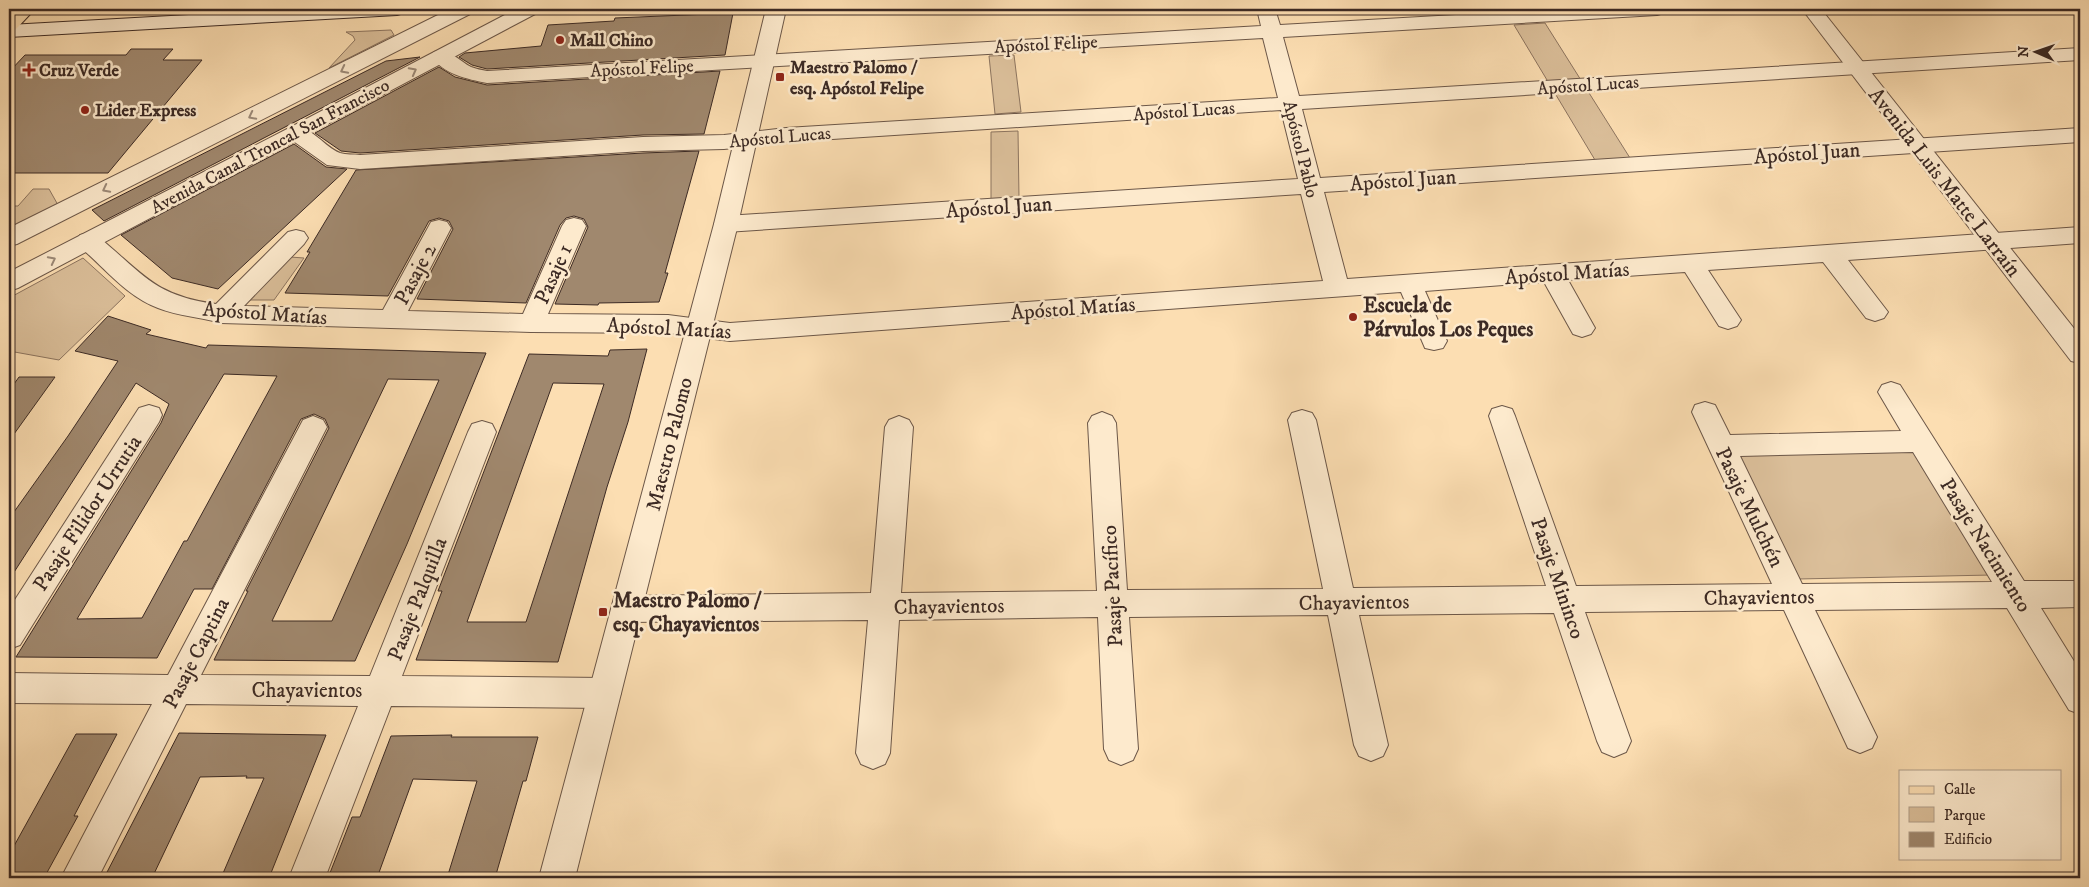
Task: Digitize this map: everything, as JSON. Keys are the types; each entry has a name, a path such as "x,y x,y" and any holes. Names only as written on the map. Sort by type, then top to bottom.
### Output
{"main road":[{"path":"9,25 25,9"}],"street":[{"path":"9,31 396,9"},
{"name":"Avenida Canal Troncal San Francisco","path":"9,238 465,9"},
{"name":"Avenida Canal Troncal San Francisco","path":"9,282 297,133 530,9"},
{"name":"Maestro Palomo","path":"557,878 726,224 776,9"},
{"name":"Apóstol Pablo","path":"1266,9 1337,289"},
{"name":"Apóstol Felipe","path":"441,56 471,74 487,77 1657,9"},
{"name":"Avenida Luis Matte Larraín","path":"1811,9 2080,354"},
{"name":"Apóstol Lucas","path":"297,133 329,156 351,163 643,144 724,142 786,135 2080,54"},
{"name":"Apóstol Juan","path":"726,224 2080,135"},
{"name":"Pasaje 1","path":"531,323 574,226"},
{"name":"Pasaje 2","path":"391,319 439,228"},
{"name":"Apóstol Matías","path":"88,241 142,289 154,296 204,311 221,314 531,323 668,324 717,332 744,332 2080,235"},
{"path":"221,314 296,238"},
{"path":"1830,254 1875,312"},
{"path":"1692,264 1728,320"},
{"path":"1552,274 1582,328"},
{"path":"1410,284 1434,341"},
{"name":"Pasaje Nacimiento","path":"1891,392 2080,698"},
{"name":"Pasaje Mulchén","path":"1704,412 1860,737"},
{"name":"Pasaje Filidor Urrutia","path":"9,635 149,416"},
{"name":"Pasaje Mininco","path":"1502,416 1614,741"},
{"path":"1302,420 1371,745"},
{"name":"Pasaje Pacífico","path":"1102,423 1121,749"},
{"name":"Pasaje Captina","path":"78,878 313,427"},
{"path":"873,753 900,427"},
{"name":"Pasaje Palquilla","path":"307,878 482,432"},
{"path":"1721,446 1921,441"},
{"name":"Chayavientos","path":"627,609 2080,594"},
{"name":"Chayavientos","path":"9,688 605,693"}],"green space":[{"path":"1545,23 1630,158 1595,160 1514,25"},
{"path":"391,30 394,35 329,68 355,40 353,36 346,32"},
{"path":"1014,55 1021,112 995,114 989,56"},
{"path":"1018,131 1019,198 991,199 991,132"},
{"path":"33,189 49,189 58,205 9,229 9,206 18,206"},
{"path":"290,257 304,258 274,300 250,300"},
{"path":"83,258 125,296 59,360 9,351 9,298"},
{"path":"1913,448 1992,575 1798,579 1734,451"}],"building":[{"path":"733,13 725,55 487,69 472,65 459,57 465,53 541,46 548,25 614,21 615,18"},
{"name":"Lider Express","path":"131,49 173,49 163,60 202,60 108,173 9,173 9,72 25,55 126,55"},
{"path":"420,57 104,221 92,210 386,61"},
{"path":"439,67 455,77 487,85 720,71 704,134 643,135 360,153 341,151 315,133"},
{"path":"294,144 326,167 347,169 218,289 172,278 121,235"},
{"path":"699,151 665,273 668,273 659,302 599,303 598,305 555,304 588,227 584,219 574,216 566,218 560,225 526,303 417,299 453,229 449,221 439,218 429,221 388,296 285,293 356,170"},
{"path":"108,316 151,330 146,334 206,348 208,345 486,353 407,544 355,661 214,660 248,591 246,591 329,428 325,419 314,414 301,419 212,589 194,589 157,658 16,657 161,423 169,404 136,383 9,580 9,519 118,361 75,351","holes":["224,374 277,376 187,541 184,541 142,618 77,619","388,379 439,380 332,621 272,621"]},
{"path":"647,349 628,422 607,487 558,662 416,660 442,591 438,591 529,354 608,356 610,350","holes":["553,383 604,384 526,622 467,622"]},
{"path":"19,377 55,377 9,441 9,391"},
{"path":"179,733 326,735 269,878 221,878 264,778 246,778 247,776 200,777 152,878 104,878"},
{"path":"76,734 117,734 74,816 78,816 44,878 9,878 9,855"},
{"path":"452,735 451,737 538,737 526,781 523,781 495,878 447,878 477,781 413,779 377,878 328,878 352,817 360,817 391,736"}],"place":[{"name":"Mall Chino","path":"560,40"},
{"name":"Cruz Verde","path":"29,70"},
{"name":"Maestro Palomo / esq. Apóstol Felipe","path":"780,77"},
{"name":"Lider Express","path":"85,110"},
{"name":"Escuela de Párvulos Los Peques","path":"1353,317"},
{"name":"Maestro Palomo / esq. Chayavientos","path":"603,612"}]}
